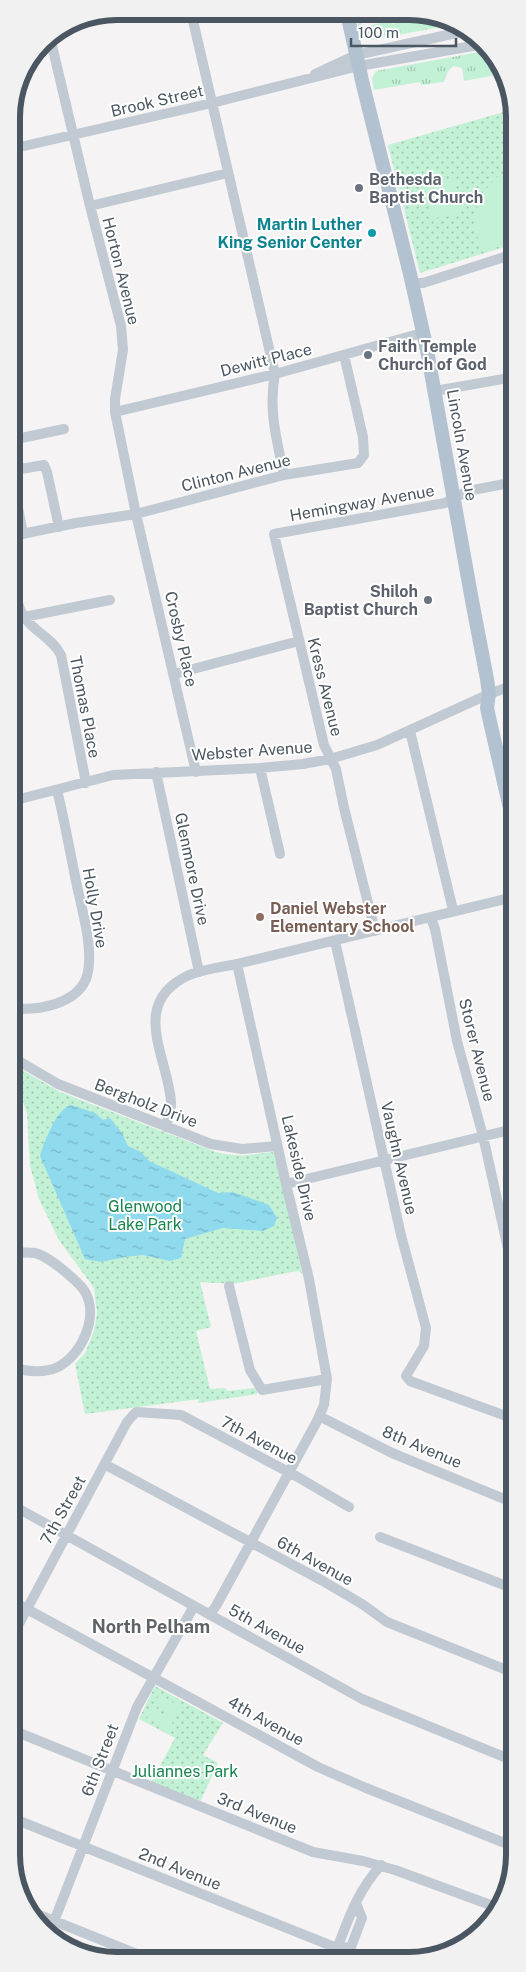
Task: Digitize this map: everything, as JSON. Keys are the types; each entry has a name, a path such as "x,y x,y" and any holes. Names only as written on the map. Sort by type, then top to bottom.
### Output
{"main road":[{"name":"Lincoln Avenue","path":"349,20 384,174 412,283 435,391 489,694 487,708 506,760"}],"street":[{"path":"193,20 275,374 271,391 271,404 284,475"},
{"path":"358,60 457,33"},
{"name":"Horton Avenue","path":"52,45 121,326 122,339 115,412 136,514"},
{"path":"358,60 474,45"},
{"name":"Brook Street","path":"20,147 308,79 322,70 358,60"},
{"path":"90,206 228,174"},
{"path":"412,283 423,283 506,257"},
{"name":"Dewitt Place","path":"115,412 275,374 422,333"},
{"name":"Clinton Avenue","path":"20,535 136,514 284,475 350,466 362,460 364,455 362,438 344,355"},
{"path":"435,391 506,378"},
{"path":"20,438 64,430"},
{"path":"20,469 44,465 59,527"},
{"name":"Hemingway Avenue","path":"274,534 445,503 454,496 468,491 506,484"},
{"name":"Crosby Place","path":"136,514 196,772"},
{"path":"20,518 23,534"},
{"name":"Kress Avenue","path":"274,534 324,745 336,769 375,931"},
{"path":"20,606 24,617 110,600"},
{"name":"Thomas Place","path":"24,617 51,640 60,655 86,783"},
{"path":"174,674 299,641"},
{"name":"Webster Avenue","path":"20,799 113,775 260,768 303,764 330,759 377,745 506,688"},
{"path":"410,731 453,910"},
{"path":"260,768 280,854"},
{"name":"Glenmore Drive","path":"156,772 199,972"},
{"name":"Holly Drive","path":"20,1008 37,1008 58,1003 74,994 86,978 89,965 86,932 57,790"},
{"path":"166,1127 171,1103 154,1022 157,1006 172,985 199,972 506,899"},
{"name":"Storer Avenue","path":"431,918 435,929 457,1041 483,1136 506,1240"},
{"name":"Vaughn Avenue","path":"335,941 401,1235 426,1328 424,1346 406,1376 410,1381 506,1416"},
{"name":"Lakeside Drive","path":"237,964 277,1146 310,1279 327,1380"},
{"name":"Bergholz Drive","path":"20,1062 58,1084 166,1127 223,1147 242,1149 277,1146"},
{"path":"286,1184 506,1131"},
{"path":"20,1253 40,1254 64,1270 84,1290 89,1311 85,1335 81,1345 71,1356 58,1366 45,1371 20,1370"},
{"path":"210,1614 319,1416 324,1405 327,1380 262,1390 250,1370 229,1286"},
{"name":"7th Street","path":"20,1623 131,1416 136,1412 150,1413"},
{"name":"7th Avenue","path":"150,1413 180,1415 349,1507"},
{"name":"8th Avenue","path":"319,1416 392,1452 506,1499"},
{"name":"6th Avenue","path":"106,1465 336,1589 387,1622 506,1670"},
{"name":"5th Avenue","path":"20,1510 362,1699 506,1758"},
{"path":"380,1537 506,1586"},
{"name":"4th Avenue","path":"20,1606 318,1767 506,1844"},
{"name":"6th Street","path":"52,1927 137,1707 194,1606"},
{"name":"3rd Avenue","path":"20,1733 313,1852 381,1865 492,1905"},
{"name":"2nd Avenue","path":"20,1821 338,1948"},
{"path":"336,1952 356,1902 367,1881 381,1865"},
{"path":"41,1916 132,1952"}],"green space":[{"path":"357,20 360,20 362,27 391,21 392,24 415,20 437,24 441,27 369,40 363,37"},
{"path":"481,52 496,75 464,81 462,68 454,66 448,71 444,82 421,85 420,82 374,90 372,78 376,71"},
{"path":"506,111 506,246 420,273 388,145"},
{"path":"506,174 506,245 481,251 474,221 480,196 497,177"},
{"path":"453,178 461,212 432,219 424,186"},
{"name":"Glenwood Lake Park","path":"20,1069 60,1092 216,1152 238,1155 272,1152 277,1155 302,1274 298,1271 291,1272 233,1284 200,1282 211,1327 196,1331 210,1389 226,1388 227,1391 257,1388 257,1394 198,1403 199,1399 85,1414 75,1364 85,1353 94,1331 97,1313 94,1288 59,1240 39,1199 30,1166 27,1114 20,1097"},
{"name":"Juliannes Park","path":"155,1686 223,1723 203,1755 218,1763 199,1804 151,1783 175,1738 139,1719"},
{"path":"159,1695 181,1707 175,1717 154,1705"},
{"path":"152,1708 174,1720 168,1730 147,1718"}],"water":[{"path":"71,1105 95,1113 103,1120 110,1118 122,1133 128,1146 141,1152 149,1161 218,1193 233,1192 269,1205 277,1218 274,1226 263,1231 223,1228 185,1239 181,1258 170,1261 143,1255 101,1262 85,1259 40,1156 56,1119 60,1113"}],"place":[{"name":"Bethesda Baptist Church","path":"359,188"},
{"name":"Martin Luther King Senior Center","path":"372,233"},
{"name":"Faith Temple Church of God","path":"368,355"},
{"name":"Shiloh Baptist Church","path":"428,600"},
{"name":"Daniel Webster Elementary School","path":"260,917"}],"district":[{"name":"North Pelham","path":"151,1626"}]}
